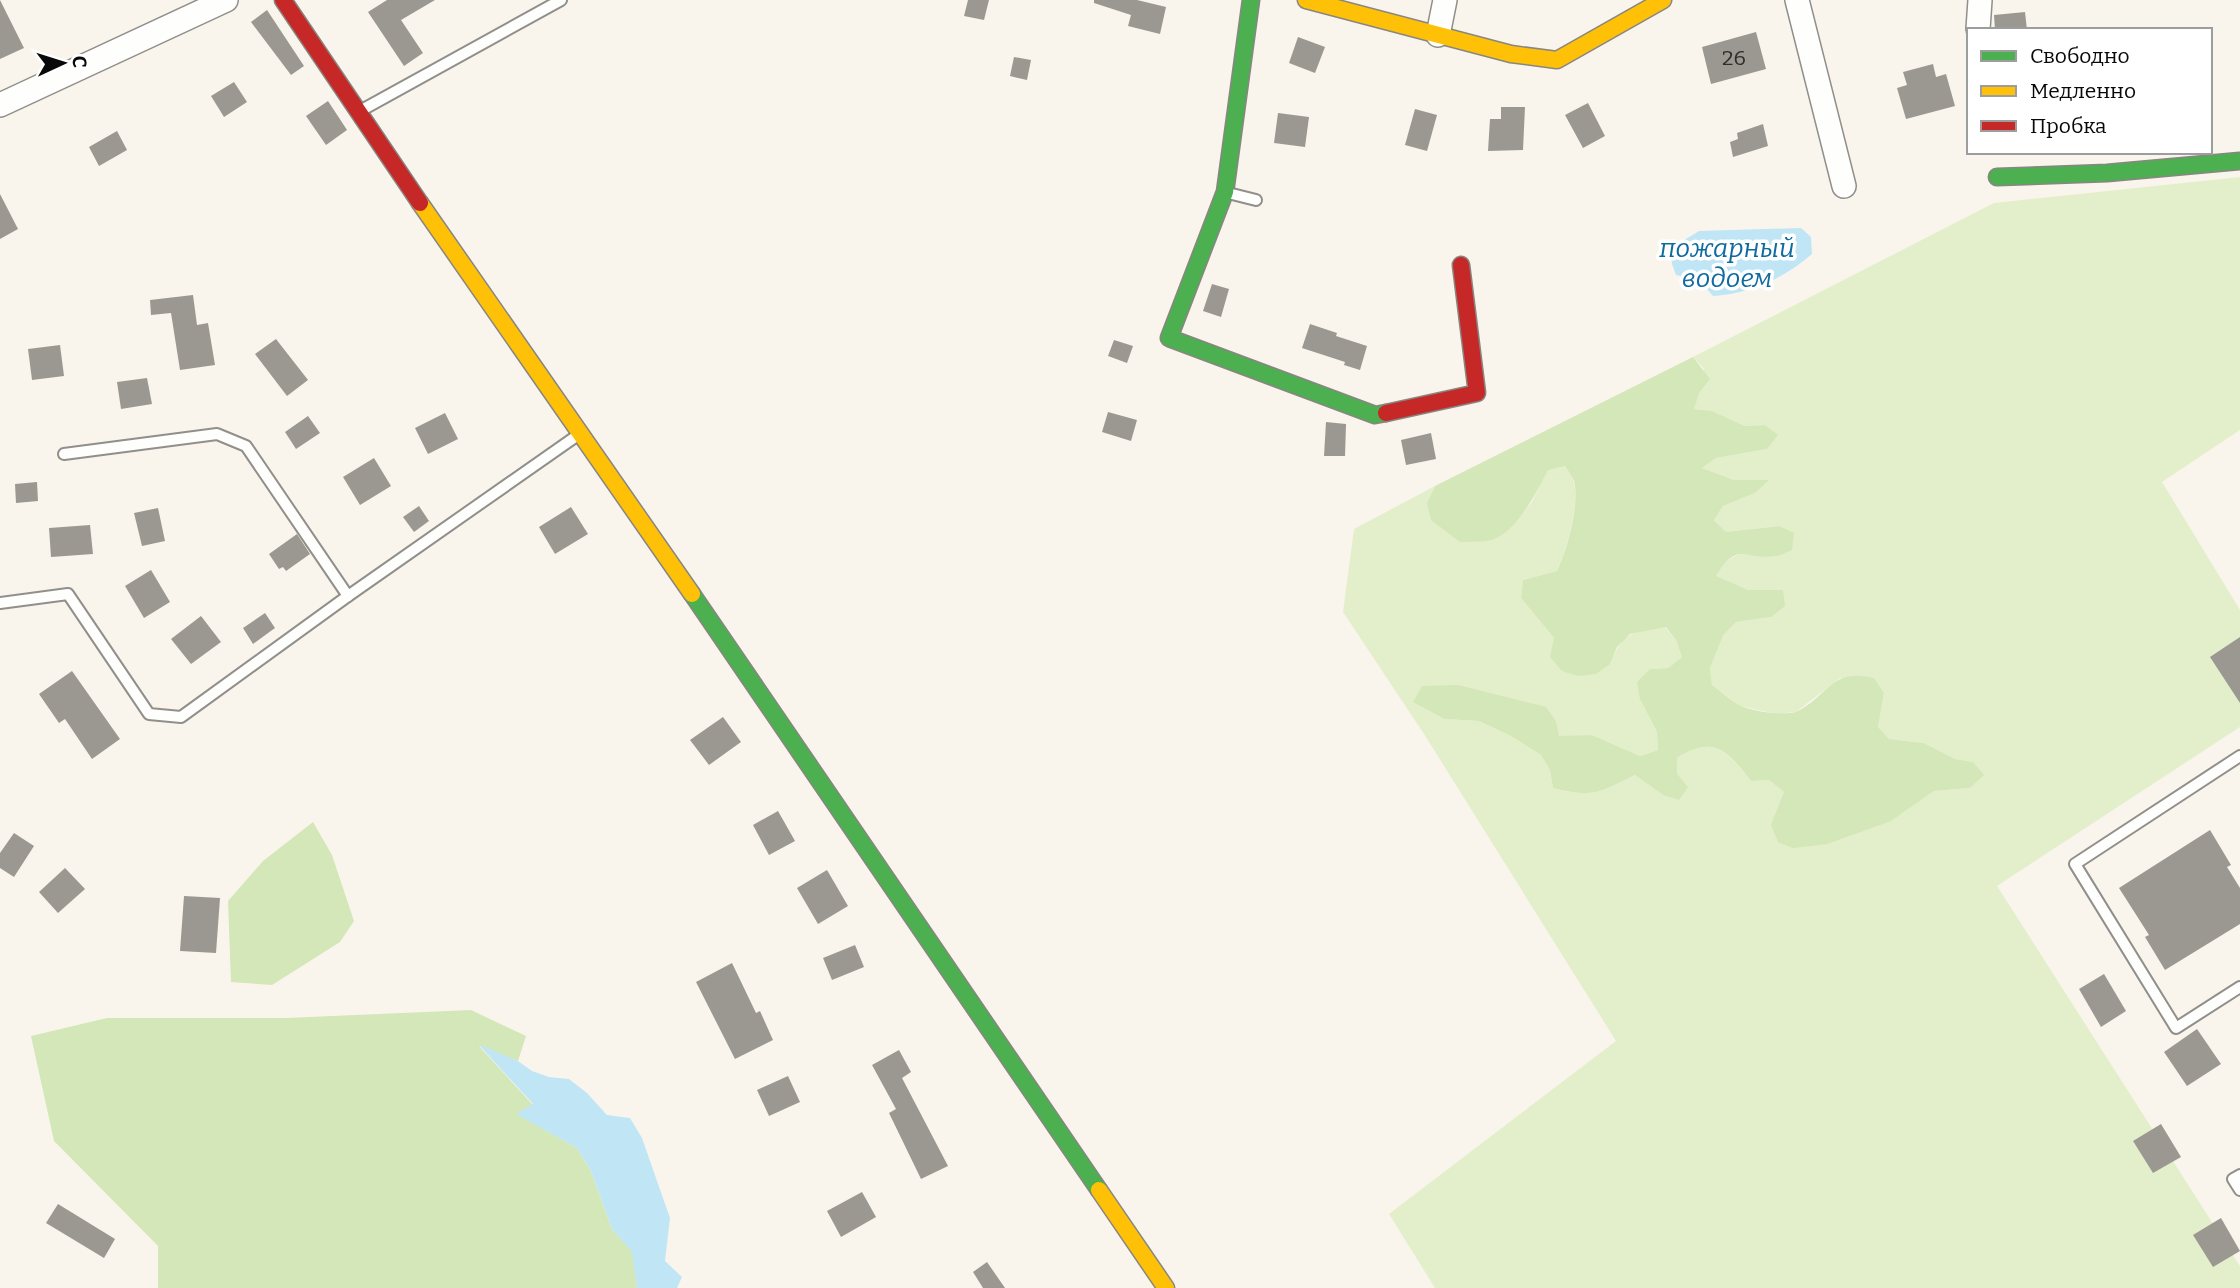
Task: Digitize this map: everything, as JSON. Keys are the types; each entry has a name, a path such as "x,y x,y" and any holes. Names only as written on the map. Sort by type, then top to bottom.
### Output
{"street":[{"path":"0,105 226,0"},
{"path":"283,0 357,112 581,433 1166,1288"},
{"path":"1251,0 1225,192 1169,338 1375,415 1477,393 1461,265"},
{"path":"1306,0 1511,54 1557,60 1663,0"},
{"path":"1438,35 1445,0"},
{"path":"1797,0 1844,186"},
{"path":"1978,28 1980,0"},
{"path":"1997,177 2108,173 2240,161"}],"lane":[{"path":"357,112 561,0"},
{"path":"1225,192 1256,200"},
{"path":"0,603 68,594 149,713 181,717 581,433"},
{"path":"64,454 216,434 246,446 348,596"},
{"path":"2240,756 2075,864 2176,1028 2240,987"},
{"path":"2240,1175 2233,1179 2240,1190"}],"green space":[{"path":"2240,177 2240,430 2162,482 2240,610 2240,727 1997,886 2240,1266 2240,1288 1435,1288 1389,1214 1616,1041 1424,734 1343,612 1354,529 1435,486 1427,503 1507,530 1532,502 1548,469 1565,466 1572,478 1575,501 1564,551 1557,571 1523,580 1521,598 1554,638 1610,664 1620,645 1630,635 1665,627 1676,640 1682,657 1668,668 1650,669 1640,699 1657,732 1658,750 1640,756 1592,735 1558,737 1556,720 1445,719 1479,721 1511,736 1541,755 1550,770 1553,788 1566,791 1596,792 1635,775 1663,795 1677,774 1677,758 1701,747 1711,747 1727,755 1751,781 1769,780 1784,792 1891,821 1934,791 1970,788 1973,762 1955,759 1924,743 1889,739 1878,727 1884,693 1840,678 1796,712 1777,714 1740,706 1712,685 1710,668 1722,635 1736,622 1771,617 1783,590 1748,590 1715,577 1734,556 1747,553 1775,556 1779,526 1726,532 1714,520 1723,506 1755,493 1767,480 1734,480 1702,468 1716,458 1767,449 1765,425 1745,426 1712,411 1694,409 1704,369 1693,357 1994,203"},
{"path":"1693,357 1710,379 1699,393 1694,409 1712,411 1745,426 1765,425 1778,435 1767,449 1716,458 1702,468 1734,480 1769,480 1755,493 1723,506 1714,520 1726,532 1779,526 1794,533 1792,550 1782,555 1765,557 1737,555 1724,565 1716,576 1748,590 1783,590 1785,606 1771,617 1736,622 1723,635 1710,668 1712,685 1744,707 1759,711 1792,713 1809,704 1839,680 1860,676 1874,678 1884,693 1878,727 1889,739 1924,743 1955,759 1973,762 1984,775 1970,788 1934,791 1891,821 1827,844 1793,848 1778,842 1771,825 1784,792 1769,780 1751,781 1735,762 1720,750 1701,747 1677,758 1677,774 1688,787 1679,800 1663,795 1635,775 1596,792 1578,793 1553,788 1550,770 1541,755 1511,736 1479,721 1445,719 1413,702 1422,686 1458,685 1546,707 1556,721 1559,736 1592,735 1640,756 1658,750 1657,732 1640,699 1637,682 1650,669 1668,668 1682,657 1676,640 1666,627 1630,634 1617,647 1610,664 1596,674 1578,676 1562,671 1550,657 1554,638 1521,598 1523,580 1557,571 1565,551 1572,527 1575,491 1574,481 1565,466 1548,470 1519,519 1503,535 1490,540 1460,542 1431,520 1427,503 1435,486"},
{"path":"313,822 332,855 354,921 340,942 272,985 231,982 228,901 263,861"},
{"path":"471,1010 526,1036 518,1061 479,1046 533,1105 517,1114 577,1148 591,1171 612,1229 633,1252 637,1288 158,1288 158,1246 54,1141 31,1036 107,1018 286,1018"}],"water":[{"name":"пожарный водоем","path":"1801,228 1811,237 1812,254 1778,277 1740,292 1713,296 1699,280 1676,275 1672,264 1671,248 1699,231"},
{"path":"478,1044 518,1061 532,1071 549,1077 569,1079 587,1093 607,1115 630,1118 642,1138 670,1218 665,1261 682,1277 677,1288 637,1288 632,1252 612,1229 591,1171 577,1148 516,1114 533,1104"}],"building":[{"path":"0,0 24,48 0,59"},
{"path":"387,0 435,0 401,20 423,53 404,66 368,12"},
{"path":"968,0 989,0 984,20 964,16"},
{"path":"1094,0 1137,0 1166,7 1160,34 1128,26 1131,15 1094,3"},
{"path":"267,10 304,66 291,75 251,22"},
{"path":"2025,12 2027,28 1995,28 1994,15"},
{"path":"1756,32 1766,69 1711,84 1702,47"},
{"path":"1298,37 1325,47 1315,73 1289,63"},
{"path":"1014,57 1031,60 1027,80 1010,76"},
{"path":"1933,64 1936,77 1946,74 1955,106 1906,119 1897,88 1907,85 1903,72"},
{"path":"234,82 247,102 224,117 211,96"},
{"path":"328,101 347,130 326,145 306,116"},
{"path":"1588,103 1605,136 1583,148 1565,115"},
{"path":"1501,107 1525,107 1523,150 1488,151 1490,119 1501,119"},
{"path":"1415,109 1437,115 1427,151 1405,145"},
{"path":"1278,113 1309,117 1305,147 1274,143"},
{"path":"1763,124 1768,146 1733,157 1730,142 1738,139 1737,133"},
{"path":"117,131 127,150 99,166 89,147"},
{"path":"0,194 18,229 0,239"},
{"path":"1212,284 1229,289 1221,317 1203,311"},
{"path":"193,295 197,325 208,323 215,365 180,370 171,313 151,315 150,300"},
{"path":"1310,324 1367,346 1360,370 1344,365 1345,362 1302,348"},
{"path":"276,339 308,380 287,396 255,354"},
{"path":"1114,340 1133,346 1127,363 1108,356"},
{"path":"60,345 64,376 32,380 28,349"},
{"path":"147,378 152,404 121,409 117,382"},
{"path":"1108,412 1137,420 1131,441 1102,432"},
{"path":"445,413 458,439 428,454 415,428"},
{"path":"308,416 320,433 296,449 285,432"},
{"path":"1326,422 1346,424 1345,456 1324,456"},
{"path":"1431,433 1436,459 1406,465 1401,440"},
{"path":"374,458 391,486 360,505 343,477"},
{"path":"37,482 38,501 16,503 15,484"},
{"path":"419,506 429,521 414,532 403,517"},
{"path":"571,507 588,534 555,554 539,527"},
{"path":"158,508 165,541 142,546 134,513"},
{"path":"90,525 93,554 51,557 49,528"},
{"path":"297,534 310,554 286,571 283,567 279,569 269,554"},
{"path":"151,570 170,602 144,618 125,586"},
{"path":"265,613 275,628 253,644 243,628"},
{"path":"201,616 221,642 191,664 171,639"},
{"path":"2240,637 2240,703 2210,657"},
{"path":"72,671 120,739 92,759 65,719 59,723 39,694"},
{"path":"723,717 741,742 709,765 690,740"},
{"path":"778,811 795,841 769,855 753,825"},
{"path":"2210,830 2231,865 2227,867 2240,888 2240,924 2165,970 2145,937 2149,935 2119,888"},
{"path":"14,833 34,846 14,877 0,868 0,853"},
{"path":"65,868 85,889 58,913 39,892"},
{"path":"827,870 848,906 818,924 797,888"},
{"path":"184,896 220,898 216,953 180,951"},
{"path":"855,945 864,967 832,980 823,958"},
{"path":"732,963 756,1013 760,1011 773,1040 735,1059 696,982"},
{"path":"2104,974 2126,1011 2101,1027 2079,989"},
{"path":"2197,1029 2221,1064 2187,1086 2164,1052"},
{"path":"899,1050 911,1072 902,1078 948,1166 921,1179 889,1113 896,1109 872,1065"},
{"path":"788,1076 800,1102 769,1116 757,1090"},
{"path":"2161,1124 2181,1157 2153,1173 2133,1141"},
{"path":"862,1192 876,1217 841,1237 827,1211"},
{"path":"58,1204 115,1239 104,1258 46,1223"},
{"path":"2221,1218 2240,1251 2213,1267 2193,1235"},
{"path":"987,1262 1005,1288 983,1288 973,1272"}],"traffic: fast":[{"path":"1251,0 1225,192 1169,338 1375,415 1386,413"},
{"path":"1997,177 2107,173 2240,161"},
{"path":"692,594 1099,1190"}],"traffic: slow":[{"path":"1306,0 1511,54 1557,60 1663,0"},
{"path":"420,203 692,594"},
{"path":"1099,1190 1166,1288"}],"traffic: jam":[{"path":"283,0 420,203"},
{"path":"1386,413 1477,393 1461,265"}]}
